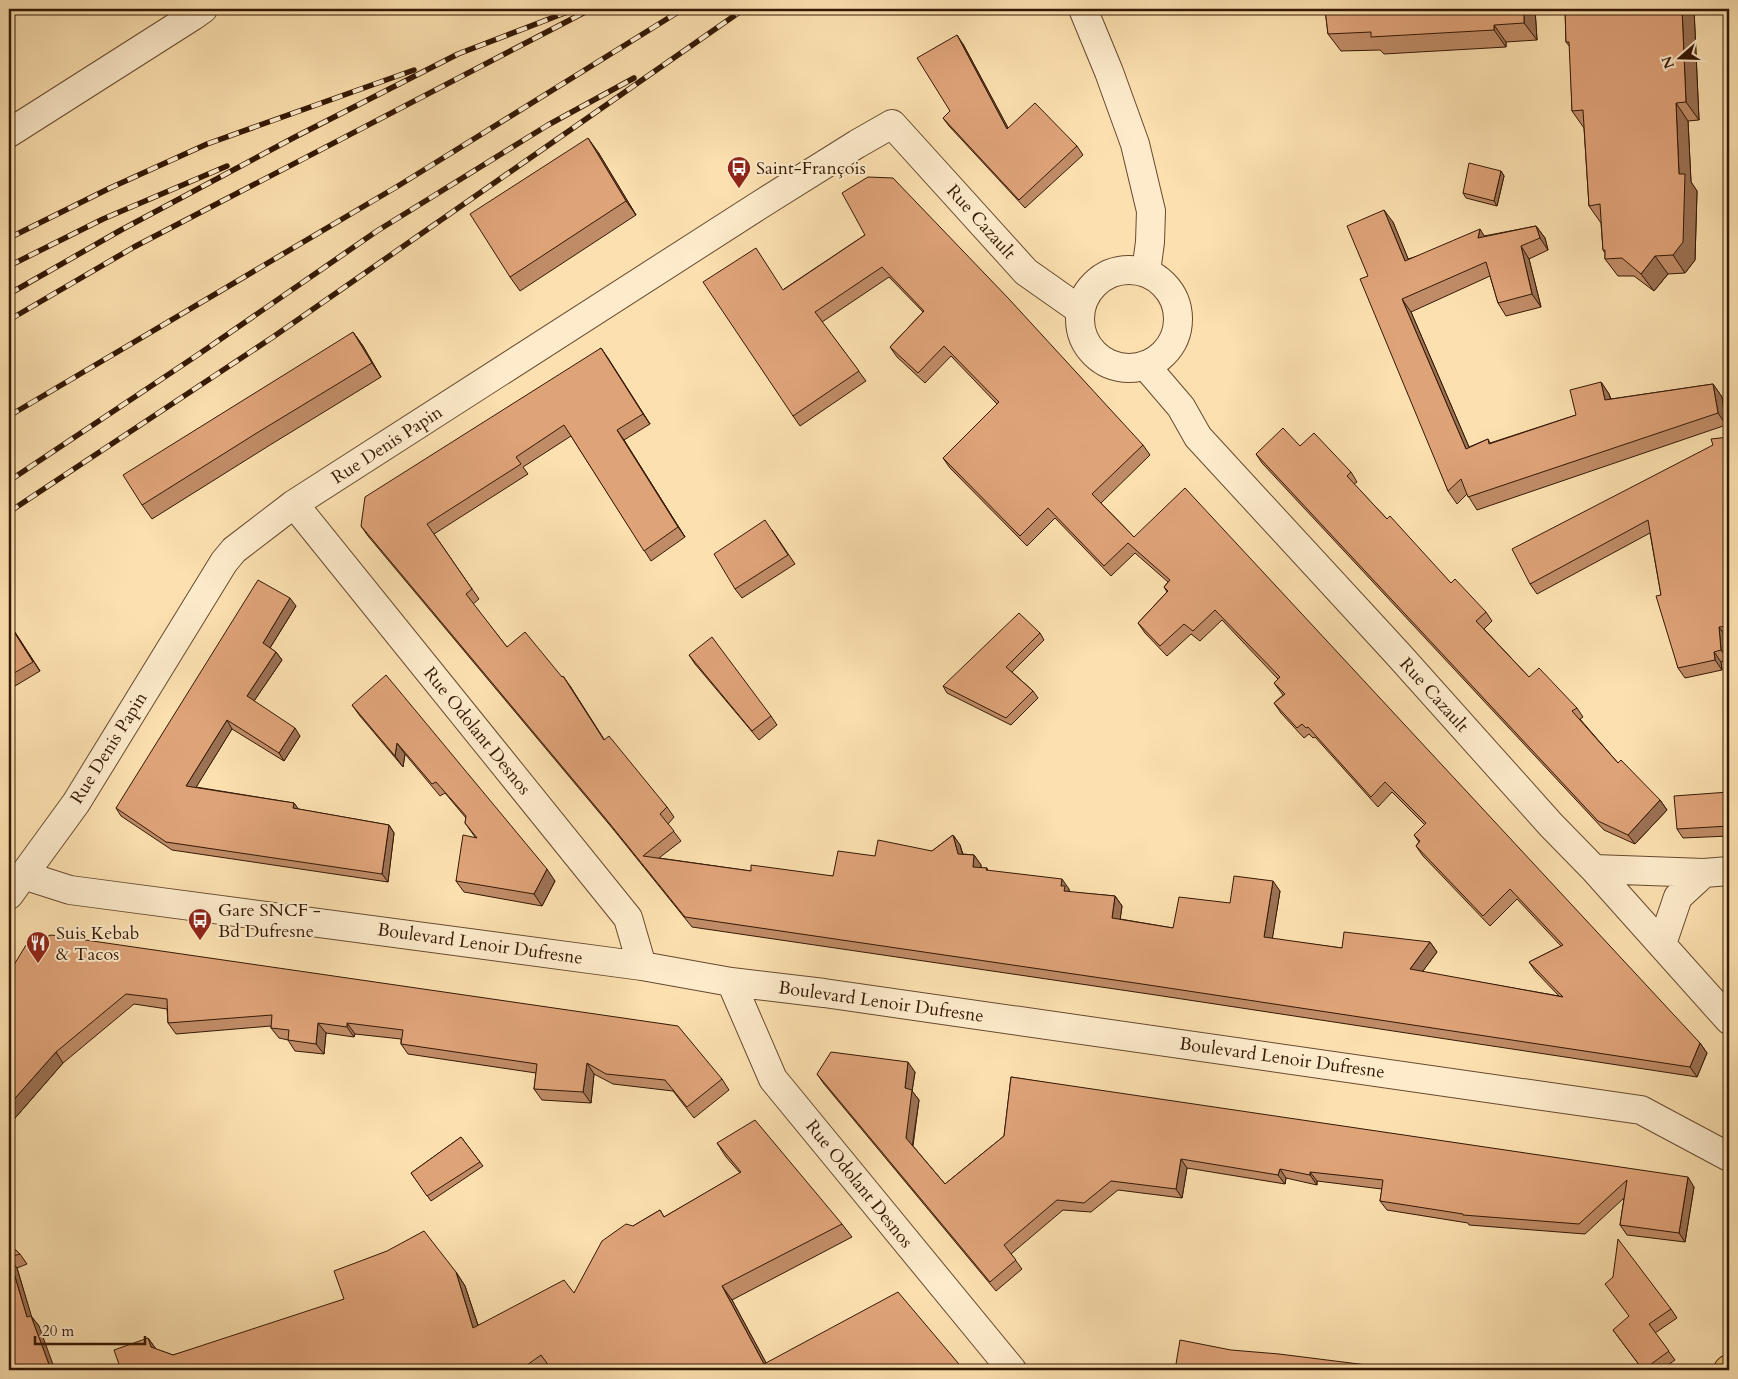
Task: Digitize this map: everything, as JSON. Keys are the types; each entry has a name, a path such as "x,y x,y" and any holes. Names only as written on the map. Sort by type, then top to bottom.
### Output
{"street":[{"path":"9,133 203,9"},
{"path":"1083,9 1109,72 1135,144 1149,202 1151,211 1150,242 1146,272"},
{"name":"Rue Cazault","path":"892,124 1026,272 1080,310"},
{"name":"Rue Denis Papin","path":"16,885 76,803 224,562 234,550 294,504 758,206 892,124"},
{"path":"1129,269 1146,272 1158,279 1169,290 1176,304 1178,319 1176,334 1170,347 1159,358 1145,365 1131,368 1116,367 1103,361 1091,352 1084,339 1080,325 1080,310 1086,294 1097,281 1111,272 1129,269"},
{"name":"Rue Cazault","path":"1145,365 1181,407 1198,436 1397,653 1551,825 1594,869 1729,1020"},
{"name":"Rue Odolant Desnos","path":"294,504 628,918 642,966"},
{"path":"1594,869 1717,872"},
{"path":"1662,944 1678,897 1717,872"},
{"name":"Boulevard Lenoir Dufresne","path":"16,885 70,890 642,966 731,982 824,993 1641,1110 1729,1157"},
{"name":"Rue Odolant Desnos","path":"731,982 772,1079 1012,1370"}],"building":[{"path":"1325,9 1524,9 1524,23 1494,25 1494,30 1371,37 1371,32 1328,34"},
{"path":"1565,9 1682,9 1686,102 1676,103 1679,174 1685,174 1683,242 1673,255 1655,256 1641,274 1622,258 1605,259 1600,204 1589,206 1583,110 1572,111 1569,42 1566,42"},
{"path":"957,35 1007,129 1035,103 1077,146 1019,200 943,118 950,111 917,58"},
{"path":"588,138 626,201 510,277 470,214"},
{"path":"1469,163 1501,171 1494,201 1463,193"},
{"path":"868,177 893,178 1009,299 1143,445 1092,494 1134,537 1185,488 1700,1043 1690,1067 685,917 606,819 361,526 365,497 601,348 643,414 617,430 678,527 644,551 564,425 516,457 521,464 427,524 472,589 466,594 507,647 525,632 563,676 604,740 609,736 667,807 660,814 674,831 643,856 751,871 751,865 833,876 838,851 875,856 878,840 932,851 953,835 958,854 974,855 973,867 1062,879 1061,886 1065,886 1064,891 1115,896 1112,918 1173,928 1179,897 1230,903 1234,876 1273,881 1264,937 1342,948 1344,932 1430,942 1410,969 1563,997 1529,962 1563,945 1510,889 1483,916 1416,846 1420,841 1414,835 1426,823 1385,782 1371,797 1308,727 1306,728 1302,724 1297,728 1274,703 1285,694 1274,683 1280,677 1215,610 1193,631 1184,624 1160,646 1138,623 1168,591 1164,587 1170,580 1128,543 1104,566 1048,508 1020,536 943,458 999,402 944,346 918,373 890,347 924,311 882,267 815,312 859,371 793,416 703,282 756,248 783,290 865,235 842,193"},
{"path":"1384,210 1405,261 1480,229 1478,238 1536,226 1540,238 1521,246 1532,294 1498,303 1486,262 1402,299 1466,449 1488,439 1489,444 1576,415 1570,390 1601,382 1605,400 1713,384 1718,413 1468,497 1461,479 1448,491 1360,279 1368,276 1347,226"},
{"path":"353,332 372,363 142,505 123,475"},
{"path":"1283,428 1300,446 1314,433 1351,472 1347,476 1387,519 1390,516 1451,583 1455,579 1486,612 1476,621 1529,677 1539,668 1577,708 1572,711 1618,763 1621,760 1660,800 1628,835 1598,821 1256,454"},
{"path":"1729,437 1729,626 1719,627 1721,650 1714,652 1715,660 1678,668 1656,596 1661,595 1648,520 1530,584 1512,549 1713,445 1711,439"},
{"path":"765,520 788,555 735,589 714,554"},
{"path":"258,580 290,598 263,643 276,652 247,696 295,728 279,753 227,720 186,786 294,803 293,808 389,825 382,874 166,842 116,808"},
{"path":"1019,613 1040,633 1006,667 1033,691 1006,718 943,686"},
{"path":"9,624 33,662 9,676"},
{"path":"712,637 771,716 752,731 689,655"},
{"path":"386,675 547,869 534,894 456,881 463,835 477,838 465,823 466,816 436,782 432,784 397,743 395,756 352,705"},
{"path":"1729,792 1729,826 1677,829 1674,796"},
{"path":"51,935 678,1026 722,1079 687,1107 665,1080 606,1074 587,1063 583,1092 534,1089 537,1064 401,1044 403,1030 347,1023 347,1027 318,1023 316,1044 288,1040 289,1030 271,1028 272,1015 168,1023 167,999 126,994 56,1052 9,1105 9,992 11,988 9,985 9,973 26,945"},
{"path":"1729,960 1729,969 1725,964"},
{"path":"831,1052 908,1062 905,1088 912,1090 906,1138 945,1184 1004,1136 1011,1077 1688,1177 1679,1233 1620,1225 1627,1180 1579,1224 1463,1215 1380,1201 1383,1180 1310,1172 1310,1175 1280,1169 1278,1175 1181,1159 1176,1189 1111,1181 1084,1203 1057,1200 1004,1245 1016,1260 990,1282 817,1074"},
{"path":"755,1120 842,1224 722,1286 764,1364 898,1292 964,1370 552,1370 541,1355 520,1370 121,1370 114,1350 148,1338 151,1347 173,1355 344,1299 334,1271 387,1251 424,1231 456,1272 473,1328 564,1280 574,1293 602,1241 626,1224 633,1226 660,1210 664,1217 741,1172 717,1143"},
{"path":"461,1137 480,1162 427,1196 411,1173"},
{"path":"1618,1239 1671,1309 1649,1324 1669,1351 1643,1370 1613,1330 1629,1316 1605,1284 1613,1277"},
{"path":"9,1244 20,1254 9,1257"},
{"path":"9,1257 27,1317 31,1316 51,1370 9,1370"},
{"path":"1180,1340 1231,1350 1279,1354 1391,1368 1392,1370 1175,1370"}],"railway":[{"path":"9,294 121,230 295,137 458,54 575,9"},
{"path":"9,320 134,247 591,9"},
{"path":"9,416 398,186 683,9"},
{"path":"9,512 273,337 744,9"},
{"path":"9,238 110,188 207,144 414,70"},
{"path":"9,481 199,354 377,231 548,125 634,78"},
{"path":"9,266 103,219 227,166"}],"place":[{"name":"Saint-François","path":"739,189"},
{"name":"Gare SNCF - Bd Dufresne","path":"200,941"},
{"name":"Suis Kebab & Tacos","path":"38,964"}]}
